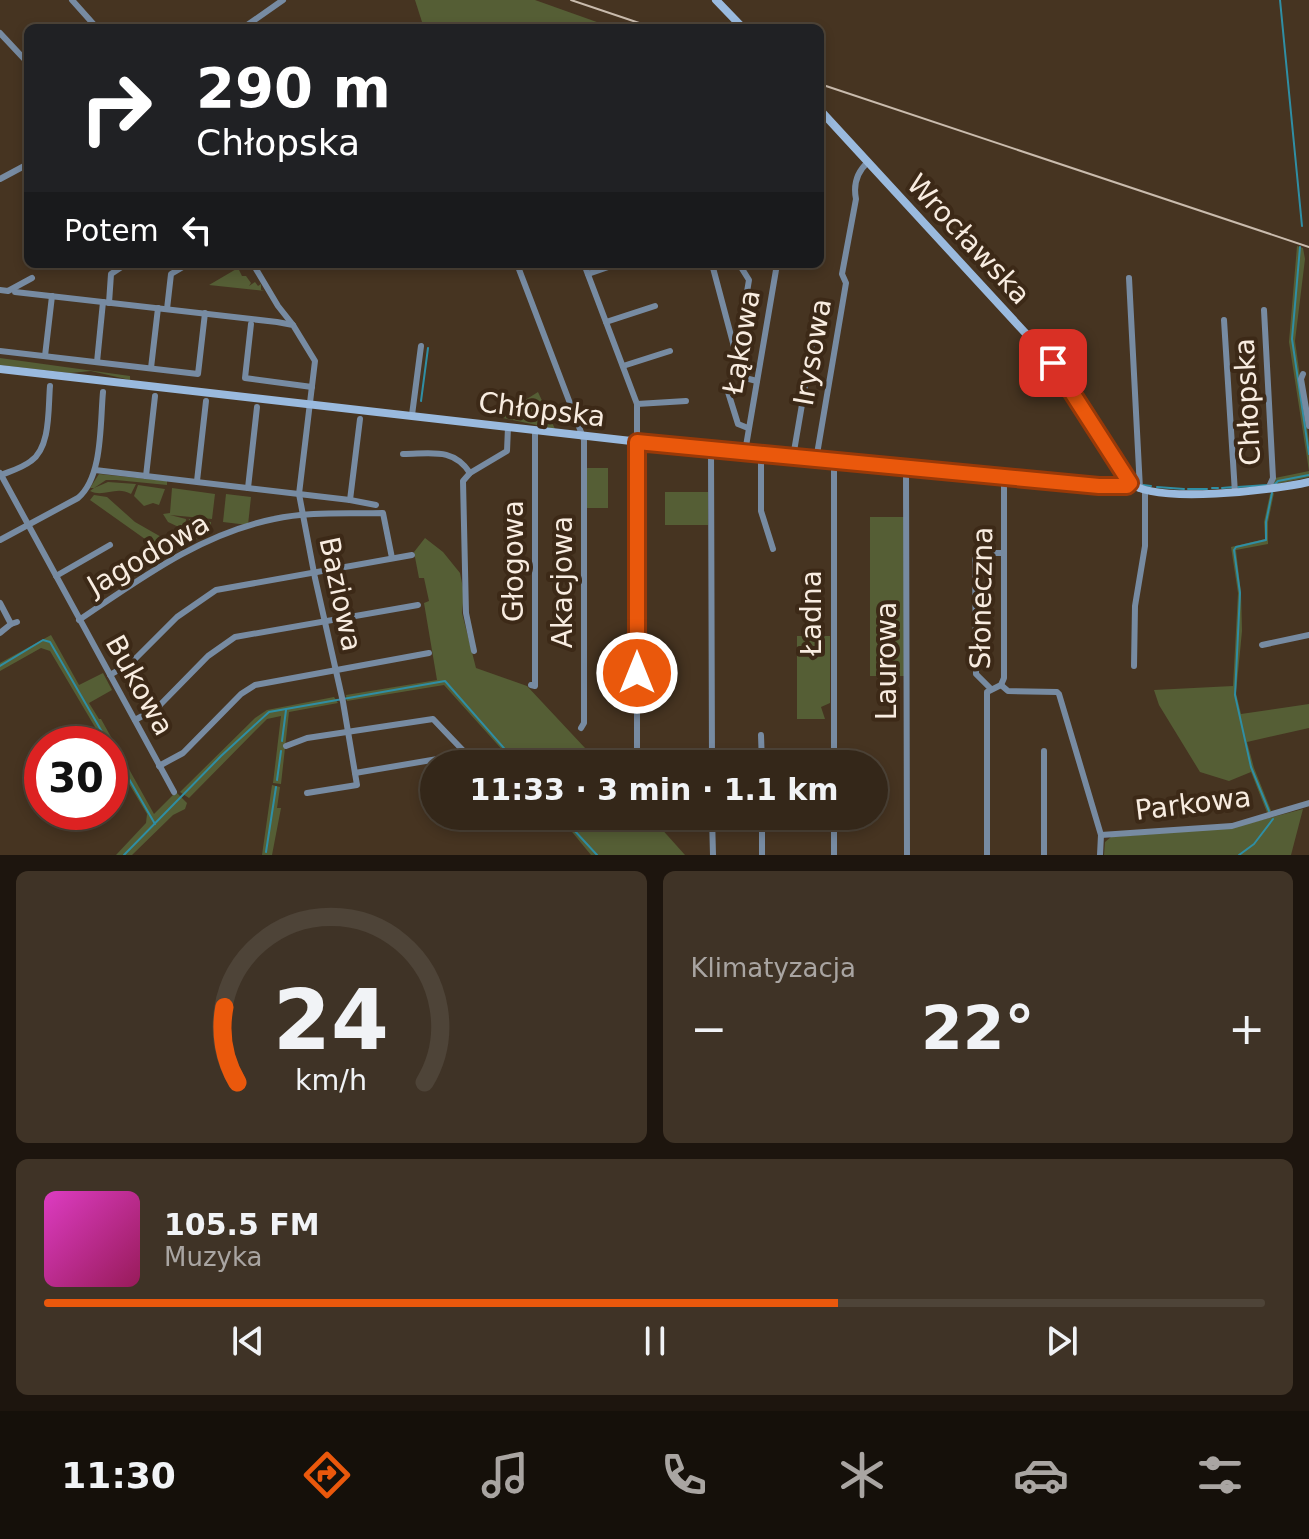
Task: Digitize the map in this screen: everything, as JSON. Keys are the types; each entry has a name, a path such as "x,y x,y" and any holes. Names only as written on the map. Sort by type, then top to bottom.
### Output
{"street":[{"path":"72,0 93,24"},
{"path":"249,24 283,0"},
{"path":"716,0 739,24"},
{"path":"0,33 24,59"},
{"name":"Wrocławska","path":"824,114 1061,373 1130,483"},
{"name":"Irysowa","path":"816,460 846,283 842,274 856,199 854,191 858,172 868,162"},
{"path":"0,179 24,166"},
{"path":"97,362 112,272 110,268"},
{"path":"112,272 119,268"},
{"path":"167,309 171,274 181,268"},
{"name":"Baziowa","path":"255,268 315,361 299,494 355,773"},
{"path":"519,268 582,436"},
{"path":"586,268 637,404 637,750"},
{"path":"588,274 605,268"},
{"path":"713,268 742,375 757,381"},
{"path":"736,355 749,277 742,268"},
{"name":"Łąkowa","path":"745,452 776,268"},
{"path":"8,291 32,278"},
{"path":"1129,278 1145,546 1135,606 1134,666"},
{"path":"8,291 293,325"},
{"path":"45,356 52,296"},
{"path":"606,322 655,306"},
{"path":"151,368 158,308"},
{"name":"Chłopska","path":"1264,310 1273,478 1268,490"},
{"path":"793,457 818,311"},
{"path":"0,351 198,374 205,313"},
{"path":"1224,320 1235,493"},
{"path":"251,324 245,378 312,387"},
{"path":"412,415 421,346"},
{"path":"623,366 670,351"},
{"name":"Chłopska","path":"0,369 637,442 1120,488 1130,483 1142,489 1235,493 1309,482"},
{"path":"1303,374 1301,379 1309,426"},
{"path":"0,474 27,464 42,449 50,386"},
{"path":"0,540 80,496 89,485 95,470 103,392"},
{"name":"Łąkowa","path":"728,392 738,424 748,428"},
{"path":"146,476 155,396"},
{"path":"197,481 206,401"},
{"path":"637,404 686,401"},
{"path":"248,488 257,407"},
{"path":"350,500 360,419"},
{"path":"474,651 466,613 463,481 470,473 507,451 508,427"},
{"name":"Głogowa","path":"531,685 535,686 535,431"},
{"name":"Akacjowa","path":"581,728 584,723 582,436"},
{"path":"711,449 712,750"},
{"path":"403,454 450,454 463,463 470,473"},
{"path":"761,454 761,511 773,549"},
{"name":"Ładna","path":"834,461 834,750"},
{"name":"Laurowa","path":"906,468 907,855"},
{"path":"95,470 376,505"},
{"name":"Bukowa","path":"0,474 174,792"},
{"name":"Słoneczna","path":"987,855 986,700 990,688 1001,685 1005,659 1004,477"},
{"name":"Jagodowa","path":"79,620 158,567 208,540 272,519 383,513 392,558"},
{"path":"56,576 110,545"},
{"path":"990,688 976,674 975,559 980,553 1004,553"},
{"path":"110,675 132,662 177,617 216,590 412,555"},
{"path":"0,603 14,623 0,633"},
{"path":"135,720 157,708 208,656 235,637 418,605"},
{"path":"1262,645 1309,635"},
{"path":"159,766 183,753 241,694 255,685 429,653"},
{"path":"1001,685 1008,691 1059,694 1101,835"},
{"path":"286,746 307,738 433,719 463,750"},
{"path":"761,735 762,750"},
{"path":"1044,751 1044,855"},
{"path":"307,793 357,785 355,773 420,762"},
{"name":"Parkowa","path":"1100,855 1101,835 1232,826 1309,803"},
{"path":"712,830 713,855"},
{"path":"762,830 762,855"},
{"path":"834,830 834,855"}],"green space":[{"path":"415,0 535,0 602,24 425,24"},
{"path":"1297,246 1303,248 1305,259 1295,341 1309,441 1309,471 1289,342"},
{"path":"238,268 251,283 249,286 255,282 258,286 261,284 261,290 265,291 209,285"},
{"path":"0,358 130,376 130,380 91,371 70,373 0,365"},
{"path":"538,392 555,429 498,417"},
{"path":"587,468 608,468 608,508 587,508"},
{"path":"1309,471 1309,477 1272,485 1275,478"},
{"path":"99,474 167,481 167,485 106,480 90,488"},
{"path":"108,482 136,484 131,494 90,491"},
{"path":"138,485 165,489 159,505 144,506 134,496"},
{"path":"172,488 215,494 212,519 170,515 186,519 185,530 168,522 163,514 170,513"},
{"path":"665,492 708,492 708,525 665,525"},
{"path":"1274,493 1268,522 1268,544 1236,550 1242,631 1236,693 1241,714 1309,704 1309,728 1247,742 1272,813 1268,815 1251,772 1229,781 1200,772 1159,705 1154,690 1233,686 1238,593 1231,547 1265,539 1264,522 1270,494"},
{"path":"226,494 251,497 248,525 223,522"},
{"path":"94,495 107,497 135,522 163,538 138,573 135,570 152,544 90,500"},
{"path":"870,517 904,517 904,676 870,676"},
{"path":"189,519 211,522 211,533 185,544 182,539"},
{"path":"425,538 443,552 460,573 464,593 462,613 476,668 527,686 587,750 502,750 444,685 347,701 346,695 437,680 424,603 429,601 424,578 419,578 414,552"},
{"path":"51,635 79,685 103,673 112,690 89,703 105,726 94,726 50,651 41,648 0,671 0,663"},
{"path":"797,636 830,636 830,703 821,707 825,719 797,719"},
{"path":"334,697 338,703 289,712 281,784 273,783 281,716 267,719 189,798 180,792 255,718 267,710"},
{"path":"128,767 154,814 176,792 187,803 185,809 173,815 132,855 116,855 146,823 147,814 128,782"},
{"path":"272,785 280,787 277,808 281,808 272,855 262,855"},
{"path":"1303,809 1291,855 1104,855 1105,842 1111,837 1231,828"},
{"path":"570,830 663,830 685,855 591,855"}],"waterway":[{"path":"1280,0 1302,226"},
{"path":"1300,247 1292,339 1309,454"},
{"path":"421,401 428,348"},
{"path":"1274,485 1278,481 1309,475"},
{"path":"1143,485 1151,486"},
{"path":"1238,487 1267,485"},
{"path":"1157,487 1184,489"},
{"path":"1222,488 1233,487"},
{"path":"1212,488 1218,488"},
{"path":"1188,489 1207,489"},
{"path":"1269,811 1251,767 1235,695 1240,593 1234,550 1266,540 1272,493"},
{"path":"0,666 43,640 50,642 99,726"},
{"path":"124,855 269,712 445,681 506,750"},
{"path":"282,741 286,710"},
{"path":"277,780 281,751"},
{"path":"128,777 155,824"},
{"path":"266,852 276,787"},
{"path":"1239,855 1254,844 1273,819"},
{"path":"574,830 597,855"}],"railway":[{"path":"571,0 642,24"},
{"path":"824,85 1309,247"}],"route":[{"path":"637,673 637,442 1120,488 1127,486 1130,483 1053,363"}]}
